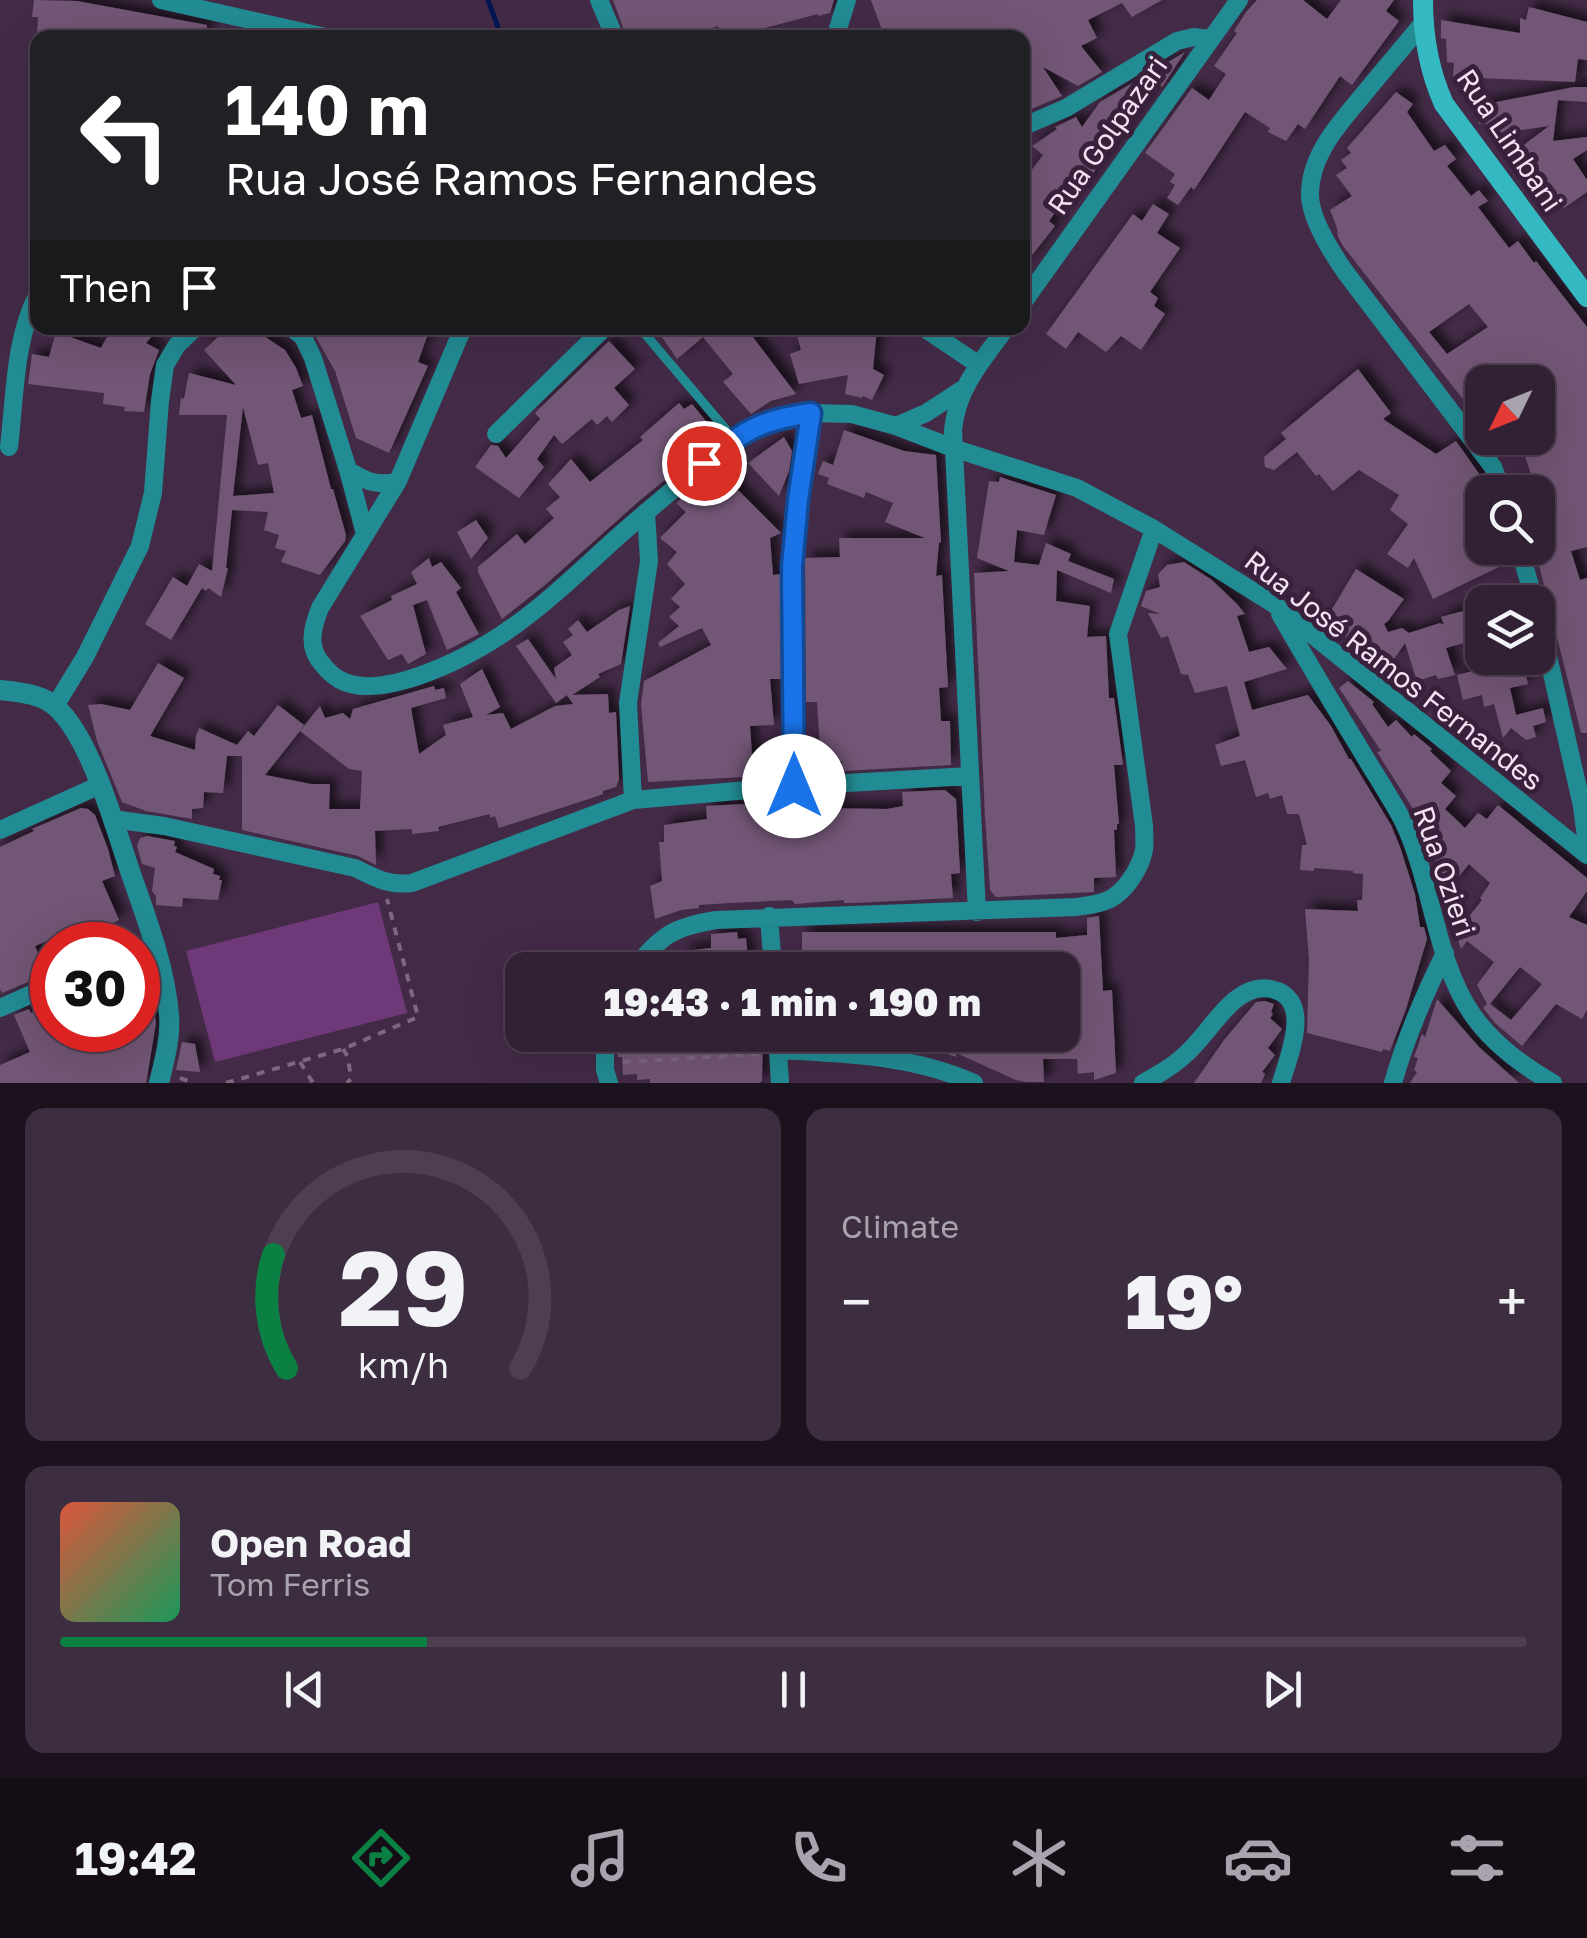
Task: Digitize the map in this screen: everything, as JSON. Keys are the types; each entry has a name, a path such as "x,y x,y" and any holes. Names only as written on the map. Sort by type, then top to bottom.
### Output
{"main road":[{"name":"Rua Limbani","path":"1422,0 1430,69 1444,104 1587,297"}],"street":[{"path":"161,0 294,30"},
{"path":"600,0 611,30"},
{"path":"838,30 847,0"},
{"name":"Rua Golpazari","path":"1030,293 1239,0"},
{"path":"1423,24 1333,132 1311,178 1310,201 1336,259 1496,475"},
{"path":"1030,124 1066,108 1177,42 1194,37 1209,39"},
{"path":"9,447 20,353 30,308"},
{"path":"55,706 85,657 140,546 152,493 166,364 187,335"},
{"path":"300,335 313,358 365,534"},
{"path":"365,534 398,481 460,335"},
{"path":"496,434 597,335"},
{"path":"934,335 979,365"},
{"path":"977,912 954,416 963,388 1001,335"},
{"path":"896,426 926,413 963,388"},
{"path":"794,786 792,567 811,413"},
{"name":"Rua José Ramos Fernandes","path":"365,534 320,608 311,641 316,657 340,680 359,686 387,684 425,674 466,656 512,628 734,438 766,422 811,413 852,414 1077,488 1154,529 1275,606 1587,855"},
{"path":"348,470 377,484 398,481"},
{"path":"634,800 628,702 649,561 646,512"},
{"path":"649,952 686,925 716,920 1076,907 1114,896 1127,884 1144,850 1118,634 1154,529"},
{"name":"Rua Ozieri","path":"1275,606 1401,818 1462,997 1478,1023 1509,1053 1553,1083"},
{"path":"1552,675 1587,845"},
{"path":"0,690 23,693 55,706 77,734 112,819 139,922"},
{"path":"112,819 164,826 355,868 398,885 634,800 970,776"},
{"path":"0,830 100,785"},
{"path":"769,916 772,952"},
{"path":"1393,1083 1422,999 1445,953"},
{"path":"159,1083 170,1017 160,987"},
{"path":"1143,1083 1187,1054 1232,1003 1261,988 1287,996 1296,1018 1281,1083"},
{"path":"0,1008 30,995"},
{"path":"605,1052 609,1083"},
{"path":"778,1052 780,1083"},
{"path":"833,1052 913,1062 974,1083"}],"lane":[{"path":"646,335 734,438"}],"path":[{"path":"226,1083 342,1049 418,1017 383,882"},
{"path":"342,1049 348,1057 348,1083"},
{"path":"605,1063 717,1052"},
{"path":"300,1062 313,1083"}],"shaded area":[{"path":"378,902 407,1013 215,1062 186,951"}],"building":[{"path":"34,0 77,1 207,25 207,30 37,30 38,17 32,17"},
{"path":"613,0 834,0 830,13 761,30 719,30 718,26 706,30 624,30"},
{"path":"871,0 1162,0 1132,17 1122,3 1088,20 1097,38 1081,46 1102,72 1078,86 1043,67 1062,96 1030,110 1030,30 882,30"},
{"path":"1257,0 1303,0 1327,19 1341,0 1394,0 1386,11 1399,21 1352,85 1340,76 1305,129 1298,124 1286,141 1268,132 1270,128 1245,112 1194,190 1191,187 1178,205 1167,198 1175,185 1170,182 1175,174 1145,153 1192,88 1209,100 1226,74 1214,66"},
{"path":"1529,7 1587,22 1587,60 1578,59 1575,82 1453,77 1454,63 1447,62 1441,20 1520,33 1520,18 1526,20"},
{"path":"1185,52 1078,194 1072,189 1049,221 1055,226 1030,258 1030,172 1043,155 1032,146 1055,127 1076,117 1082,127 1100,102"},
{"path":"1587,87 1587,102 1558,100 1553,141 1587,137 1587,150 1573,159 1587,180 1587,192 1564,208 1557,197 1550,202 1513,153 1549,126 1488,135 1486,123 1479,124 1476,106"},
{"path":"1396,92 1413,104 1407,112 1434,151 1445,145 1456,159 1447,166 1471,196 1479,190 1488,201 1478,207 1509,248 1518,241 1587,327 1587,547 1571,551 1580,580 1587,578 1587,733 1581,733 1555,629 1555,585 1544,585 1539,565 1555,565 1555,475 1531,475 1525,455 1555,455 1555,365 1465,365 1465,402 1338,237 1330,210 1352,196 1336,175 1347,168 1341,160 1351,153 1347,148","holes":["1469,304 1488,327 1447,354 1429,332"]},
{"path":"1153,204 1169,214 1157,233 1180,248 1150,292 1158,298 1154,306 1165,314 1141,350 1121,336 1106,352 1078,332 1066,349 1046,334 1133,214 1142,221"},
{"path":"55,335 101,348 108,335 153,335 146,343 159,350 150,374 144,412 103,404 104,393 28,384 32,354 49,357"},
{"path":"220,335 262,335 285,350 303,386 292,390 301,418 312,415 346,535 320,575 281,562 286,551 275,548 279,535 264,530 268,512 232,510 228,568 221,597 202,588 171,640 145,624 173,577 187,586 199,564 212,571 227,415 179,415 181,398 184,399 189,373 236,385 204,350","holes":["243,407 258,465 268,463 274,493 233,496"]},
{"path":"315,335 428,335 418,362 428,366 389,453 356,438 335,371"},
{"path":"751,335 796,394 771,401 751,414 723,382 733,374 703,337 677,359 662,337"},
{"path":"797,335 876,335 873,369 884,375 872,400 845,394 848,375 799,384 790,354 801,350"},
{"path":"609,341 635,369 614,388 629,405 612,422 607,416 597,425 592,419 562,444 554,435 537,459 544,467 519,498 475,467 491,445 498,446 506,458 540,419 535,413"},
{"path":"1358,369 1391,413 1383,419 1436,454 1456,441 1480,475 1465,475 1465,565 1503,565 1433,599 1414,558 1408,568 1387,554 1408,524 1390,510 1399,495 1359,470 1333,491 1297,452 1274,470 1265,467 1264,457 1286,439 1281,433"},
{"path":"679,403 684,409 692,404 718,436 502,619 478,567 517,534 525,544 554,518 546,509 560,497 548,484 571,459 590,482 643,440 640,437"},
{"path":"844,430 904,451 936,455 941,543 936,576 942,575 948,687 939,688 941,721 950,721 951,765 842,771 842,761 821,763 817,702 806,702 805,558 840,557 839,538 925,538 885,522 893,503 866,492 864,498 827,484 829,478 818,474 823,461 833,465"},
{"path":"784,437 792,451 779,496 748,463"},
{"path":"717,469 781,533 770,538 773,575 780,574 781,679 770,679 774,725 750,726 752,755 758,755 759,763 764,763 762,776 648,782 641,704 644,681 711,645 702,628 660,647 658,643 679,626 669,617 680,607 671,599 685,584 667,564 677,552 660,538 686,512 676,503"},
{"path":"1000,477 1056,495 1044,535 1017,530 1014,562 1039,565 1046,543 1071,554 1068,561 1114,579 1111,593 1057,570 1056,601 1090,606 1087,637 1106,636 1109,698 1114,698 1123,765 1114,765 1119,824 1114,830 1116,877 1094,878 1094,892 996,897 990,890 974,573 1009,571 977,558 989,481 999,482"},
{"path":"476,520 488,538 471,559 457,532"},
{"path":"429,558 432,567 441,562 461,588 456,592 479,634 447,650 427,600 413,605 426,654 408,664 402,654 388,660 360,616 417,584 411,572"},
{"path":"1184,562 1212,580 1245,614 1237,616 1249,652 1269,647 1287,669 1244,682 1252,710 1308,695 1391,825 1415,894 1420,927 1424,927 1427,939 1390,1051 1307,1033 1309,959 1305,909 1358,911 1363,874 1300,870 1302,845 1307,845 1299,814 1287,814 1282,795 1270,799 1268,793 1256,797 1245,760 1221,766 1215,745 1240,736 1227,686 1195,693 1188,675 1181,674 1168,636 1161,638 1148,613 1160,614 1141,606 1146,591 1160,587 1158,574 1167,565"},
{"path":"1356,569 1404,599 1384,624 1388,632 1402,628 1409,633 1444,625 1441,617 1465,611 1465,643 1446,648 1455,675 1417,681 1405,643 1394,659 1363,636 1355,645 1325,621"},
{"path":"630,606 621,664 598,674 600,677 572,695 608,694 609,713 616,712 616,787 499,828 495,816 490,818 490,814 438,827 439,831 375,831 376,865 358,856 242,830 242,756 227,756 223,793 204,792 203,808 192,809 192,819 146,811 122,802 97,741 88,705 130,710 158,663 184,678 150,736 195,750 199,728 237,745 248,731 254,736 278,705 304,725 300,731 320,706 325,718 343,713 350,719 353,709 434,686 435,690 444,688 446,698 411,708 419,754 446,735 443,725 473,717 460,684 482,669 500,707 486,715 503,713 511,729 555,706 573,704 556,679 554,668 572,655 563,642 573,635 568,629 578,620 587,632","holes":["300,731 349,769 362,771 360,809 329,809 330,784 265,775"]},
{"path":"528,639 567,695 556,703 516,646"},
{"path":"1457,675 1526,675 1528,684 1510,688 1516,715 1543,708 1546,722 1533,726 1536,737 1526,740 1511,728 1503,738 1494,704 1484,707 1482,695 1463,700"},
{"path":"1348,681 1374,702 1388,727 1396,720 1412,737 1414,734 1432,749 1451,771 1441,783 1456,796 1445,809 1465,828 1478,813 1487,819 1498,805 1587,878 1587,891 1569,917 1587,925 1587,1010 1582,1019 1556,1004 1522,1046 1483,1008 1487,1004 1477,985 1494,962 1467,941 1461,949 1456,933 1490,883 1469,864 1448,890 1415,812 1339,688","holes":["1520,967 1542,984 1511,1020 1490,1004"]},
{"path":"945,790 956,799 960,873 951,874 953,898 699,905 655,919 650,886 662,881 659,842 664,842 664,825 707,819 706,806 817,800 818,808 887,809 903,806 902,792"},
{"path":"81,808 95,815 115,876 102,881 119,920 30,922 30,981 2,993 0,847"},
{"path":"140,838 175,841 175,852 214,869 213,874 222,880 218,900 183,898 182,907 156,905 152,891 155,868 142,864 137,846"},
{"path":"1099,916 1103,991 1112,990 1116,1073 1094,1080 1094,1072 1078,1074 1077,1059 1043,1059 1044,1082 1027,1082 956,1053 956,1057 942,1052 1080,1052 1080,952 802,952 802,932 1056,932 1056,938 1087,935 1087,918"},
{"path":"737,932 738,939 746,938 747,952 684,952 711,948 711,934"},
{"path":"1437,999 1479,1047 1519,1083 1410,1083 1417,1072 1414,1070 1418,1058 1414,1057"},
{"path":"1256,1002 1274,1004 1270,1018 1282,1029 1268,1048 1275,1055 1262,1072 1265,1074 1261,1083 1194,1083"},
{"path":"30,1011 30,1052 14,1015"},
{"path":"182,1042 195,1044 200,1072 176,1070"},
{"path":"30,1052 151,1052 146,1083 0,1083 0,1065"},
{"path":"618,1052 763,1052 762,1081 650,1083 650,1079 637,1080 637,1074 623,1075 622,1057 618,1057"}],"waterway":[{"path":"488,0 499,30"}],"route":[{"path":"704,463 752,427 811,413 792,567 794,786"}]}
